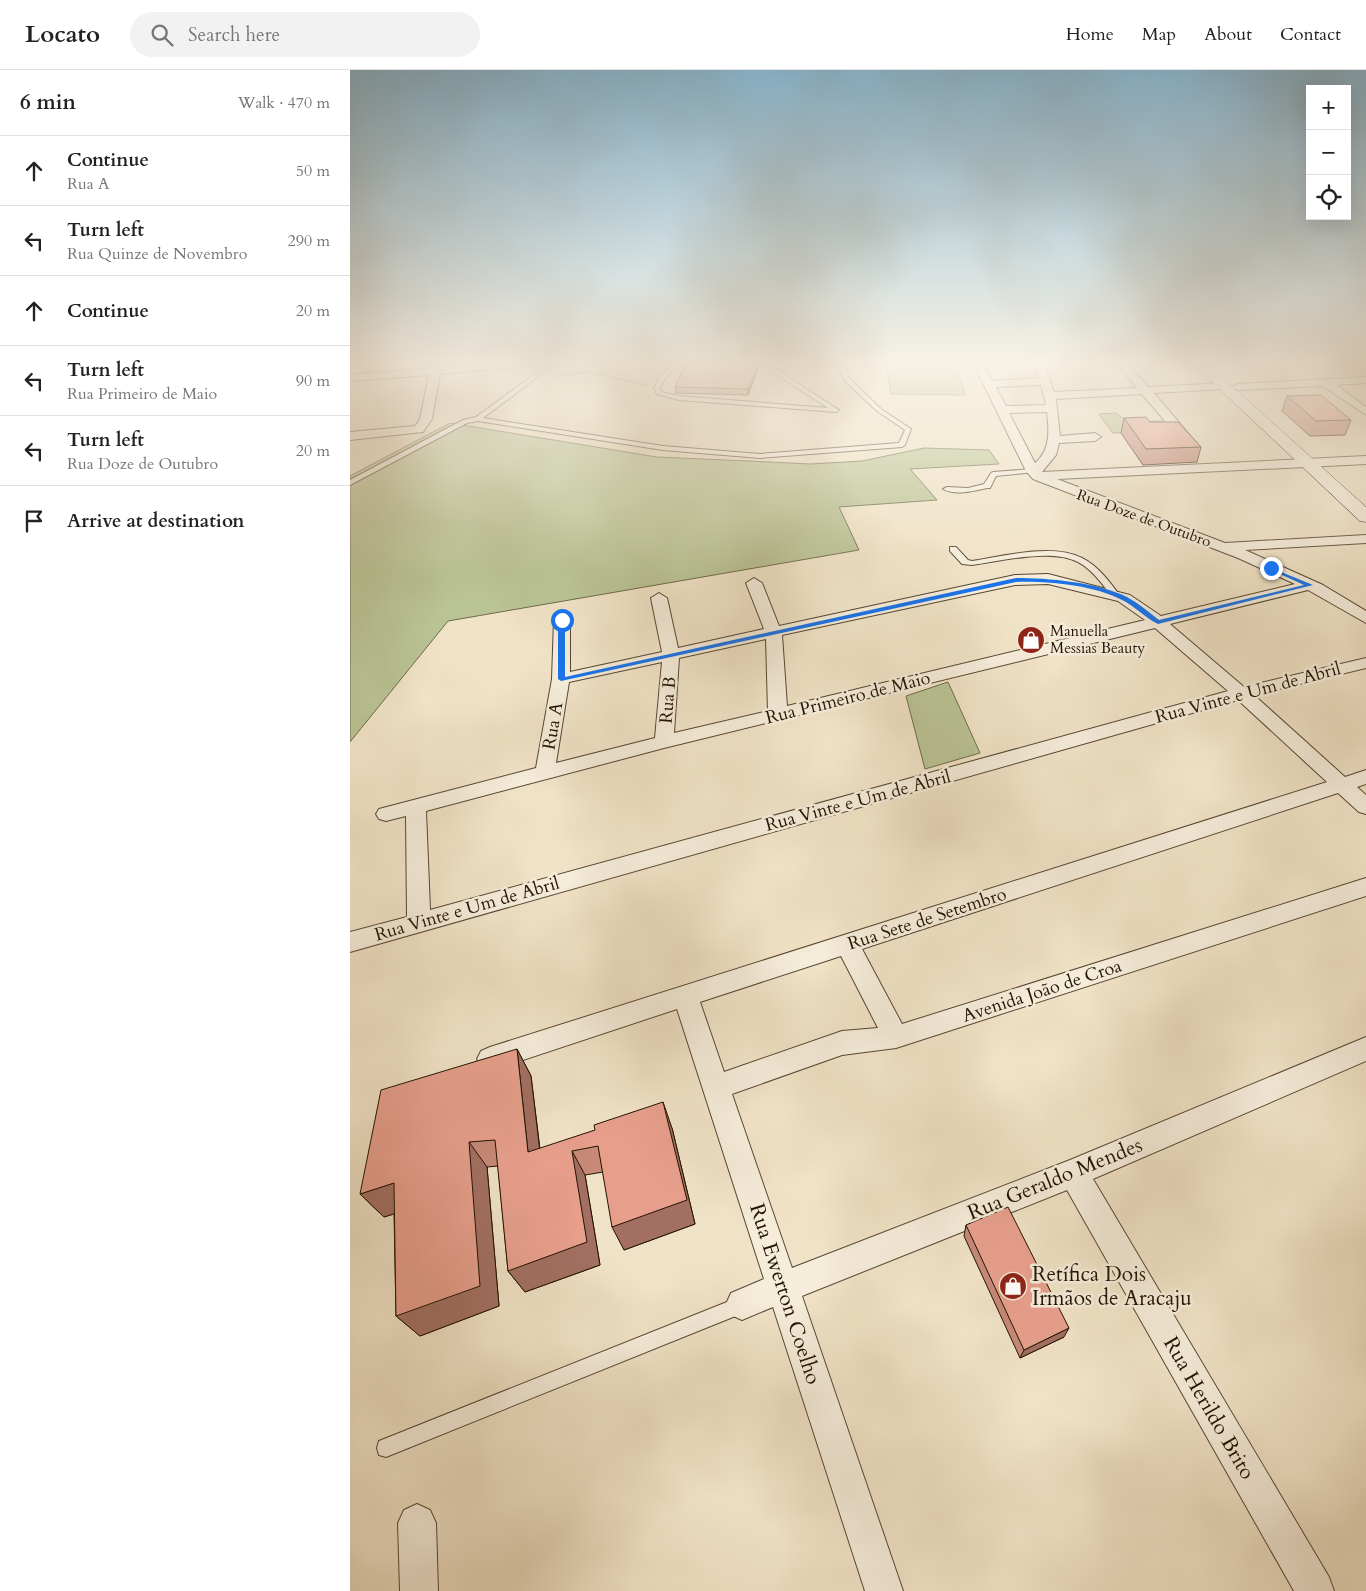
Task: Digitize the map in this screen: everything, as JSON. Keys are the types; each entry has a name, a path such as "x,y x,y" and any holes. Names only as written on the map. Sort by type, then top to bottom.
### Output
{"main road":[{"path":"1276,432 1306,463 1366,517"},
{"path":"1287,432 1366,501"}],"street":[{"path":"350,436 390,432"},
{"path":"1013,432 1035,474"},
{"path":"1035,474 1050,456 1052,432"},
{"path":"1182,432 1211,468"},
{"path":"1052,440 1096,438"},
{"path":"1035,474 1366,460"},
{"name":"Rua Doze de Outubro","path":"1035,474 1084,496 1222,547 1310,585 1366,618"},
{"path":"1222,547 1366,539"},
{"path":"561,679 941,595 1024,579 1048,579 1120,597 1158,622 1241,692 1366,807"},
{"path":"754,583 774,633 778,716"},
{"name":"Rua Primeiro de Maio","path":"386,814 416,808 545,772 664,742 778,716 1310,585"},
{"name":"Rua B","path":"659,598 671,656 664,742"},
{"name":"Rua A","path":"545,772 561,679 562,620"},
{"name":"Rua Vinte e Um de Abril","path":"350,942 1057,746 1241,692 1366,663"},
{"name":"Rua Sete de Setembro","path":"488,1060 686,998 1366,777"},
{"path":"416,808 419,923"},
{"name":"Avenida João de Croa","path":"717,1088 842,1043 896,1037 1366,887"},
{"path":"847,945 896,1037"},
{"name":"Rua Ewerton Coelho","path":"686,998 884,1591"},
{"name":"Rua Geraldo Mendes","path":"742,1304 1073,1173 1366,1049"},
{"name":"Rua Herildo Brito","path":"1073,1173 1316,1591"},
{"path":"417,1523 419,1591"}],"lane":[{"path":"350,483 445,432"},
{"path":"561,432 663,448 760,456 902,445 907,432"},
{"path":"946,490 968,490 987,486 993,474 1035,474"},
{"path":"953,549 965,562 972,563 1020,556 1060,554 1075,557 1103,578 1120,597"},
{"path":"386,1448 742,1304"}],"green space":[{"path":"433,432 505,432 657,457 810,464 862,461 924,448 989,450 999,464 910,469 937,500 839,507 859,550 448,621 350,742 350,476"},
{"path":"948,682 980,753 925,769 906,696"}],"building":[{"path":"1134,432 1187,432 1201,447 1146,449"},
{"path":"517,1049 528,1152 595,1130 594,1125 663,1102 687,1200 612,1227 598,1146 572,1151 587,1242 508,1271 495,1140 469,1142 480,1286 396,1316 394,1183 360,1194 381,1090"},
{"name":"Retífica Dois Irmãos de Aracaju","path":"1008,1207 1069,1328 1024,1350 966,1225"}],"place":[{"name":"Manuella Messias Beauty","path":"1031,640"},
{"name":"Retífica Dois Irmãos de Aracaju","path":"1013,1286"}],"route":[{"path":"562,620 561,679 1016,580 1048,579 1124,598 1158,622 1310,585 1271,568"}]}
